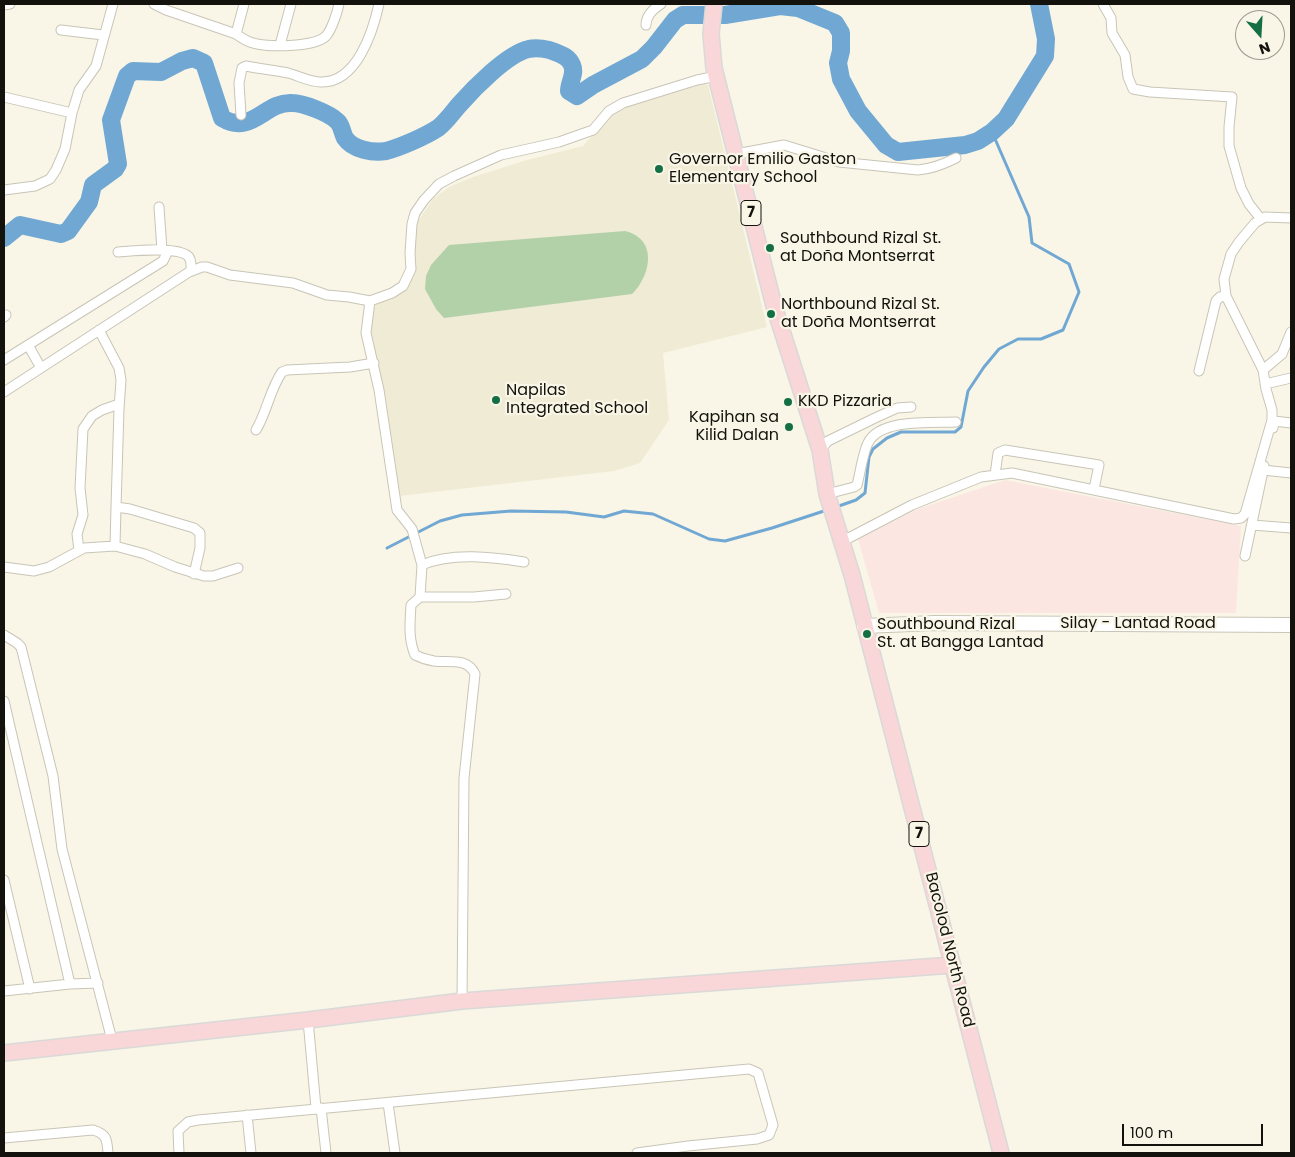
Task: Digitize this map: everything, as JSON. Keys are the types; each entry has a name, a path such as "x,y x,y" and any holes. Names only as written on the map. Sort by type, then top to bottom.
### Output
{"main road":[{"name":"7","path":"713,5 712,54 717,76 774,306 820,450 828,496"},
{"name":"Bacolod North Road","path":"828,496 843,541 1001,1153"},
{"path":"4,1052 308,1020 462,1001 953,965"}],"street":[{"path":"4,5 10,4"},
{"path":"4,190 35,186 50,178 56,170 64,149 72,113 81,85 94,70 112,4"},
{"path":"154,4 166,10 236,34 245,40 258,44 280,45 304,44 325,37 340,4"},
{"path":"236,34 244,4"},
{"path":"280,45 291,4"},
{"path":"241,115 239,83 242,68 246,66 277,71 321,82 331,81 349,70 363,50 373,26 379,4"},
{"path":"646,25 646,20 652,10 661,4"},
{"path":"1102,4 1111,18 1112,34 1125,55 1128,77 1133,89 1150,92 1232,97 1229,146 1241,188 1249,204 1260,219"},
{"path":"61,30 103,35"},
{"path":"4,392 191,271 202,267 230,275 293,283 327,295 370,301 392,293 403,286 411,269 411,234 415,213 439,184 501,155 560,142 593,130 609,111 623,103 697,80 717,76"},
{"path":"4,97 72,113"},
{"path":"736,154 784,145 810,155 839,162 918,170 943,165 956,158"},
{"path":"4,360 108,297 163,260 165,250 159,207"},
{"path":"843,541 912,505 981,477 1012,472 1234,519 1242,518 1245,514 1272,420 1272,410 1263,370 1226,296 1224,279 1231,254 1248,230 1260,219 1271,217 1291,218"},
{"path":"118,252 165,250 187,255 191,260 191,271"},
{"path":"1199,371 1216,301 1220,297 1226,296"},
{"path":"370,301 366,333 374,363 397,510 412,529 422,565 420,597"},
{"path":"100,330 119,368 122,380 119,404 115,546"},
{"path":"1263,370 1282,354 1291,332"},
{"path":"28,345 41,368"},
{"path":"256,430 267,410 282,372 287,370 350,367 374,363"},
{"path":"1265,384 1291,378"},
{"path":"79,550 77,534 83,514 80,482 83,429 92,416 119,404"},
{"path":"820,450 828,441 875,418 897,408 911,407"},
{"path":"1245,556 1274,421 1291,423"},
{"path":"828,496 857,485 868,442 878,432 900,424 956,422"},
{"path":"995,475 998,453 1005,450 1099,466 1094,489"},
{"path":"1264,470 1291,473"},
{"path":"116,507 130,509 199,531 200,548 194,574"},
{"path":"1252,525 1291,528"},
{"path":"4,567 34,572 79,550 94,546 115,546 145,554 175,568 204,576 213,576 238,568"},
{"path":"422,565 437,559 450,558 492,557 524,562"},
{"path":"462,1001 464,778 475,674 465,663 436,662 415,655 410,644 411,605 420,597 474,597 506,594"},
{"name":"Silay - Lantad Road","path":"864,626 935,623 1291,625"},
{"path":"4,635 17,642 21,647 53,776 62,850 112,1040"},
{"path":"4,701 70,984"},
{"path":"4,880 30,989"},
{"path":"4,991 98,983"},
{"path":"308,1020 318,1108 326,1153"},
{"path":"179,1153 178,1131 188,1122 318,1108 749,1069 758,1073 773,1125 768,1134 757,1140 637,1153"},
{"path":"388,1103 395,1153"},
{"path":"247,1115 251,1153"},
{"path":"4,1138 93,1130 104,1135 107,1140 108,1153"}],"shaded area":[{"path":"700,83 708,85 767,327 663,353 669,420 640,463 614,471 399,496 371,329 373,310 378,302 403,292 413,275 414,227 433,199 449,187 473,177 527,160 583,146 617,107"},
{"path":"1005,480 1241,526 1236,613 879,613 858,539 918,509"}],"green space":[{"path":"625,231 636,235 643,242 647,249 648,258 644,277 632,294 444,318 436,309 425,289 426,276 431,265 449,245"}],"waterway":[{"path":"4,238 20,225 61,234 68,231 89,202 93,185 115,169 118,164 111,120 127,76 133,71 161,72 182,61 193,58 204,63 222,118 242,123 250,121 282,104 297,103 316,109 333,118 340,125 345,138 358,148 375,152 386,151 413,141 438,128 482,81 501,64 521,52 532,48 542,49 555,52 567,58 573,68 569,91 577,96 593,85 642,59 675,20 683,15 725,15 780,6 798,8 835,23 841,33 841,51 838,63 841,79 858,111 886,145 898,152 965,145 978,141 992,132 1006,119 1045,56 1046,39 1039,4"},
{"path":"836,507 856,500 865,493 869,457 873,449 887,438 901,432 955,432 961,427 968,391 999,349 1018,339 1041,339 1063,330 1079,292 1069,264 1032,243 1029,217 992,132"},
{"path":"387,548 440,521 462,515 511,511 566,512 604,517 624,511 653,514 709,539 725,541 827,510"}],"place":[{"name":"Governor Emilio Gaston Elementary School","path":"659,169"},
{"name":"Southbound Rizal St. at Doña Montserrat","path":"770,248"},
{"name":"Northbound Rizal St. at Doña Montserrat","path":"771,314"},
{"name":"Napilas Integrated School","path":"496,400"},
{"name":"KKD Pizzaria","path":"788,402"},
{"name":"Kapihan sa Kilid Dalan","path":"789,427"},
{"name":"Southbound Rizal St. at Bangga Lantad","path":"867,634"}]}
